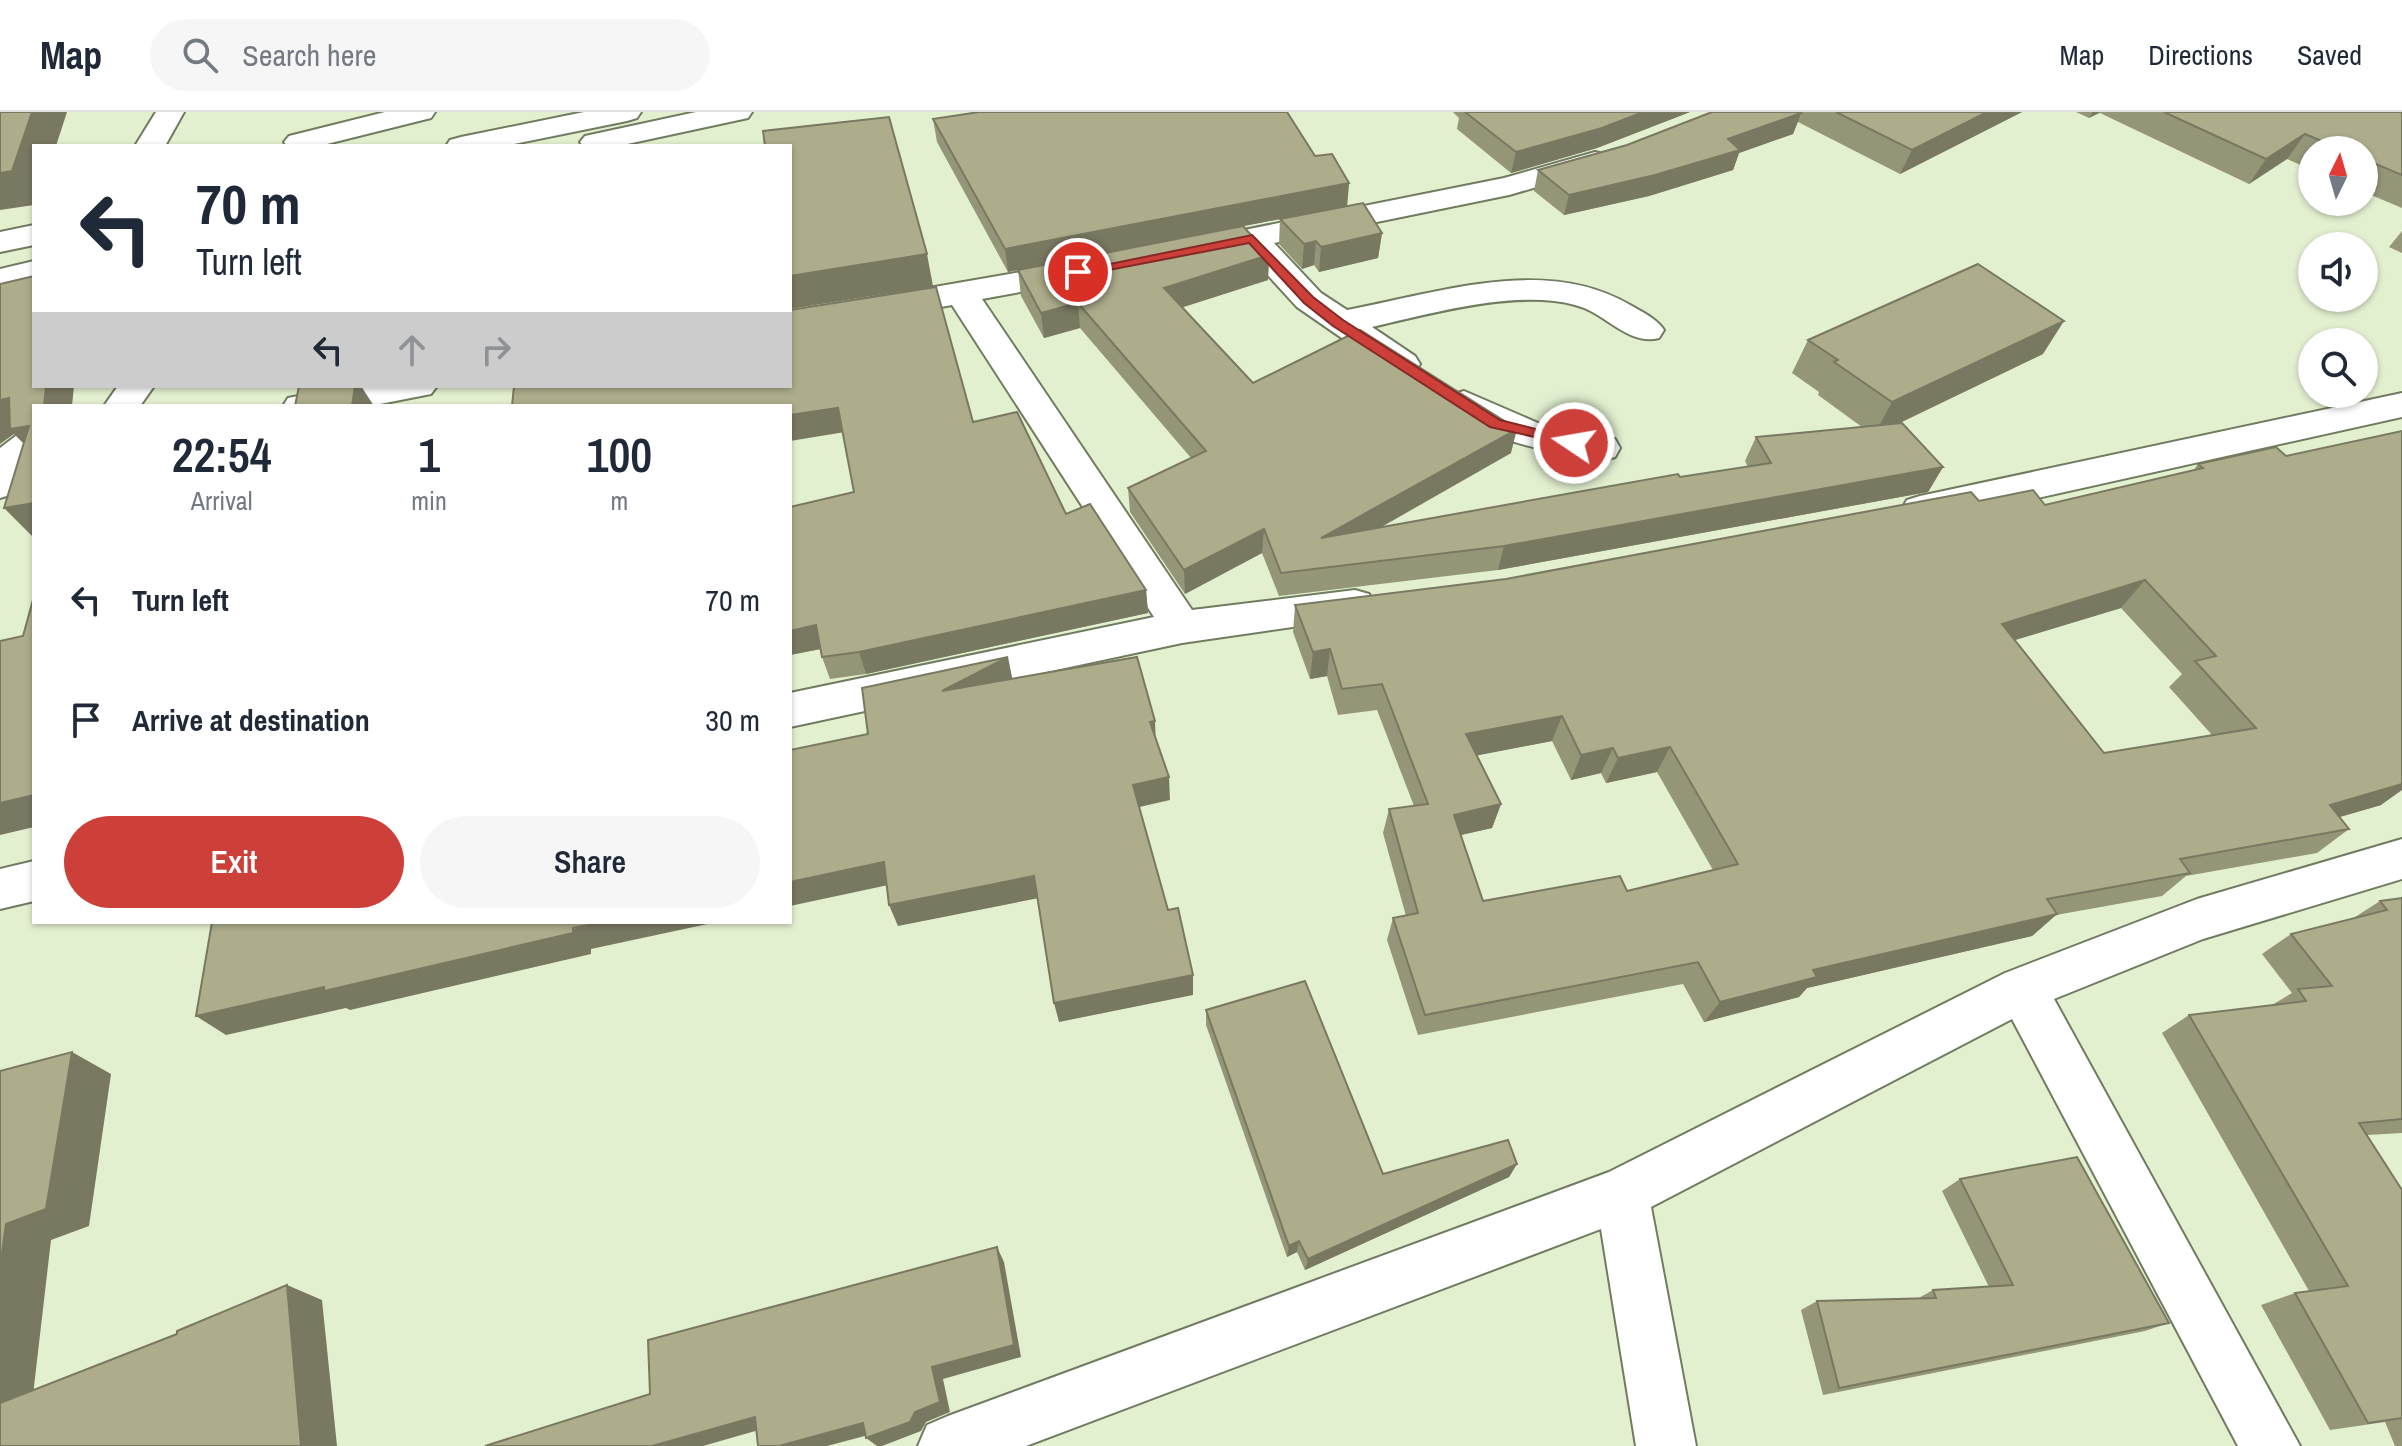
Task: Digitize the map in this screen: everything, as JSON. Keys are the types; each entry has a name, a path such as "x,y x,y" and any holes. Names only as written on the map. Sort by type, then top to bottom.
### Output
{"street":[{"path":"151,144 170,112"},
{"path":"297,144 330,112"},
{"path":"297,144 421,112"},
{"path":"471,144 627,112"},
{"path":"586,144 738,112"},
{"path":"1160,256 1509,186 1624,151"},
{"path":"0,242 32,235"},
{"path":"1252,239 1309,300 1338,323 1496,424 1546,439 1602,448"},
{"path":"792,323 1115,265"},
{"path":"0,279 32,271"},
{"path":"1338,323 1472,299 1552,291 1577,294 1600,303 1647,330"},
{"path":"962,294 1182,627"},
{"path":"313,404 407,388"},
{"path":"1884,516 1992,496 2402,405"},
{"path":"792,710 1182,627 1387,601"},
{"path":"948,1446 1622,1194 2022,989 2197,920 2402,859"},
{"path":"0,889 32,881"},
{"path":"2022,989 2270,1446"},
{"path":"1622,1194 1666,1446"}],"building":[{"path":"0,112 32,112 12,171 0,173"},
{"path":"979,112 1287,112 1315,156 1332,154 1349,183 1005,249 933,119"},
{"path":"1465,112 1643,112 1602,128 1516,152"},
{"path":"1712,112 1801,113 1728,139 1740,150 1655,175 1569,195 1538,170 1627,145"},
{"path":"1836,112 1987,112 1912,150"},
{"path":"2164,112 2402,112 2402,175 2378,165 2378,136 2305,134 2266,159"},
{"path":"889,117 927,254 792,276 792,144 765,144 763,131"},
{"path":"1363,203 1382,233 1321,247 1316,241 1304,244 1280,219"},
{"path":"1243,226 1269,255 1164,288 1253,383 1360,330 1517,429 1321,538 1678,474 1680,477 1771,463 1756,437 1902,423 1943,467 1504,546 1281,573 1264,529 1184,570 1128,488 1206,451 1078,303 1041,313 1018,270"},
{"path":"1978,264 2064,321 1892,402 1808,340"},
{"path":"32,276 32,388 46,388 44,404 32,404 32,503 4,508 29,426 10,429 9,398 0,400 0,284"},
{"path":"936,287 973,422 1017,412 1066,514 1090,504 1146,590 859,652 822,657 816,625 792,631 792,507 854,492 838,408 792,415 792,404 512,404 514,388 792,388 792,310"},
{"path":"299,388 355,388 352,404 295,404"},
{"path":"2402,431 2402,784 2330,805 2349,829 2180,859 2190,873 2047,899 2057,914 1813,970 1817,977 1720,1002 1698,962 1425,1015 1393,918 1418,913 1389,809 1428,804 1382,684 1342,689 1330,649 1313,652 1295,605 1506,579 1971,492 1979,501 2033,490 2045,505 2203,468 2198,464 2276,447 2286,456","holes":["2145,580 2216,656 2195,661 2256,728 2104,753 2002,624","1562,716 1581,755 1613,748 1618,758 1670,747 1738,864 1627,891 1620,876 1483,901 1454,815 1501,804 1466,734"]},
{"path":"32,603 32,795 0,803 0,641 23,636"},
{"path":"1008,657 942,691 1137,657 1155,721 1150,722 1169,777 1133,785 1168,910 1178,908 1193,975 1054,1003 1034,876 889,905 884,862 792,882 792,750 868,734 862,688"},
{"path":"2402,898 2402,1119 2359,1123 2402,1190 2402,1418 2368,1423 2295,1293 2348,1286 2189,1015 2306,1001 2298,989 2332,986 2291,934 2387,910 2380,901"},
{"path":"212,924 593,924 573,928 573,933 324,991 324,987 196,1016"},
{"path":"1305,981 1383,1174 1508,1140 1517,1164 1308,1259 1299,1241 1289,1246 1206,1010"},
{"path":"72,1052 46,1209 6,1224 0,1267 0,1071"},
{"path":"2077,1157 2169,1323 1839,1388 1817,1301 1936,1298 1933,1290 2013,1285 1960,1179"},
{"path":"997,1247 1014,1345 932,1367 940,1402 915,1412 910,1422 866,1438 863,1423 779,1446 758,1446 755,1417 652,1446 485,1446 650,1394 648,1340"},
{"path":"287,1285 301,1446 0,1446 0,1403 177,1334 177,1331"}],"route":[{"path":"1078,272 1252,239 1309,300 1338,323 1496,424 1546,439 1574,443"}]}
